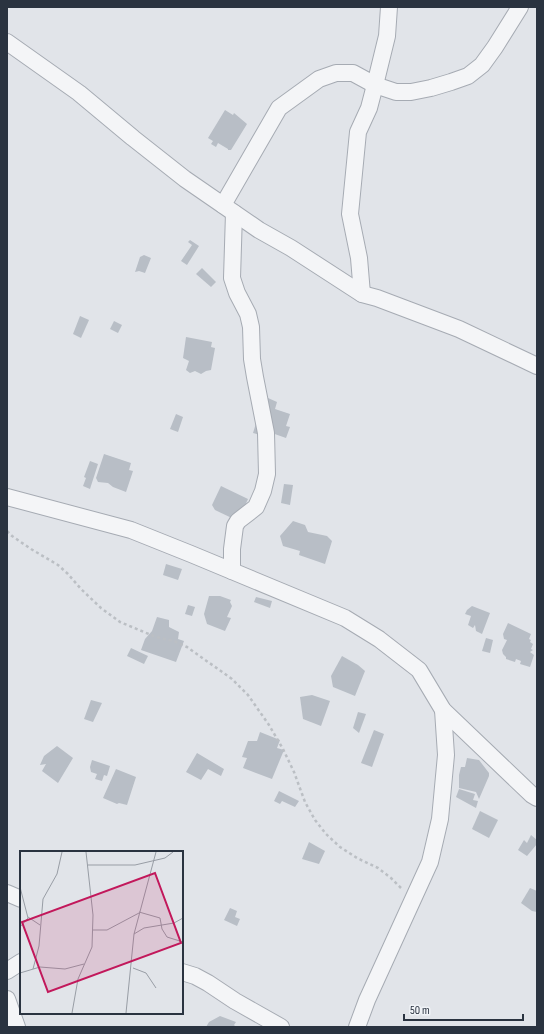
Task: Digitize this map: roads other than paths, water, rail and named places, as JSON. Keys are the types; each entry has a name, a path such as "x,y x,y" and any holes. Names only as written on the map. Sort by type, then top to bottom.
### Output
{"street":[{"path":"362,294 359,258 350,214 358,132 369,108 375,85 386,36 389,7"},
{"path":"232,570 232,549 235,526 238,521 256,507 263,491 267,474 266,433 252,360 251,327 248,314 237,293 232,278 229,209 279,108 319,79 336,73 353,73 375,85 396,92 411,92 431,88 468,76 482,65 520,7"},
{"path":"7,42 79,93 185,179 258,230 291,248 362,294 377,298 459,329 537,366"},
{"path":"7,497 131,530 232,570 345,618 379,639 419,670 443,710 532,795 537,798"},
{"path":"357,1027 367,1000 430,862 440,819 446,755 443,710"},
{"path":"7,893 20,899"},
{"path":"7,971 20,963"},
{"path":"183,972 195,976 208,983 235,1001 281,1027"},
{"path":"7,999 17,1027"}]}
